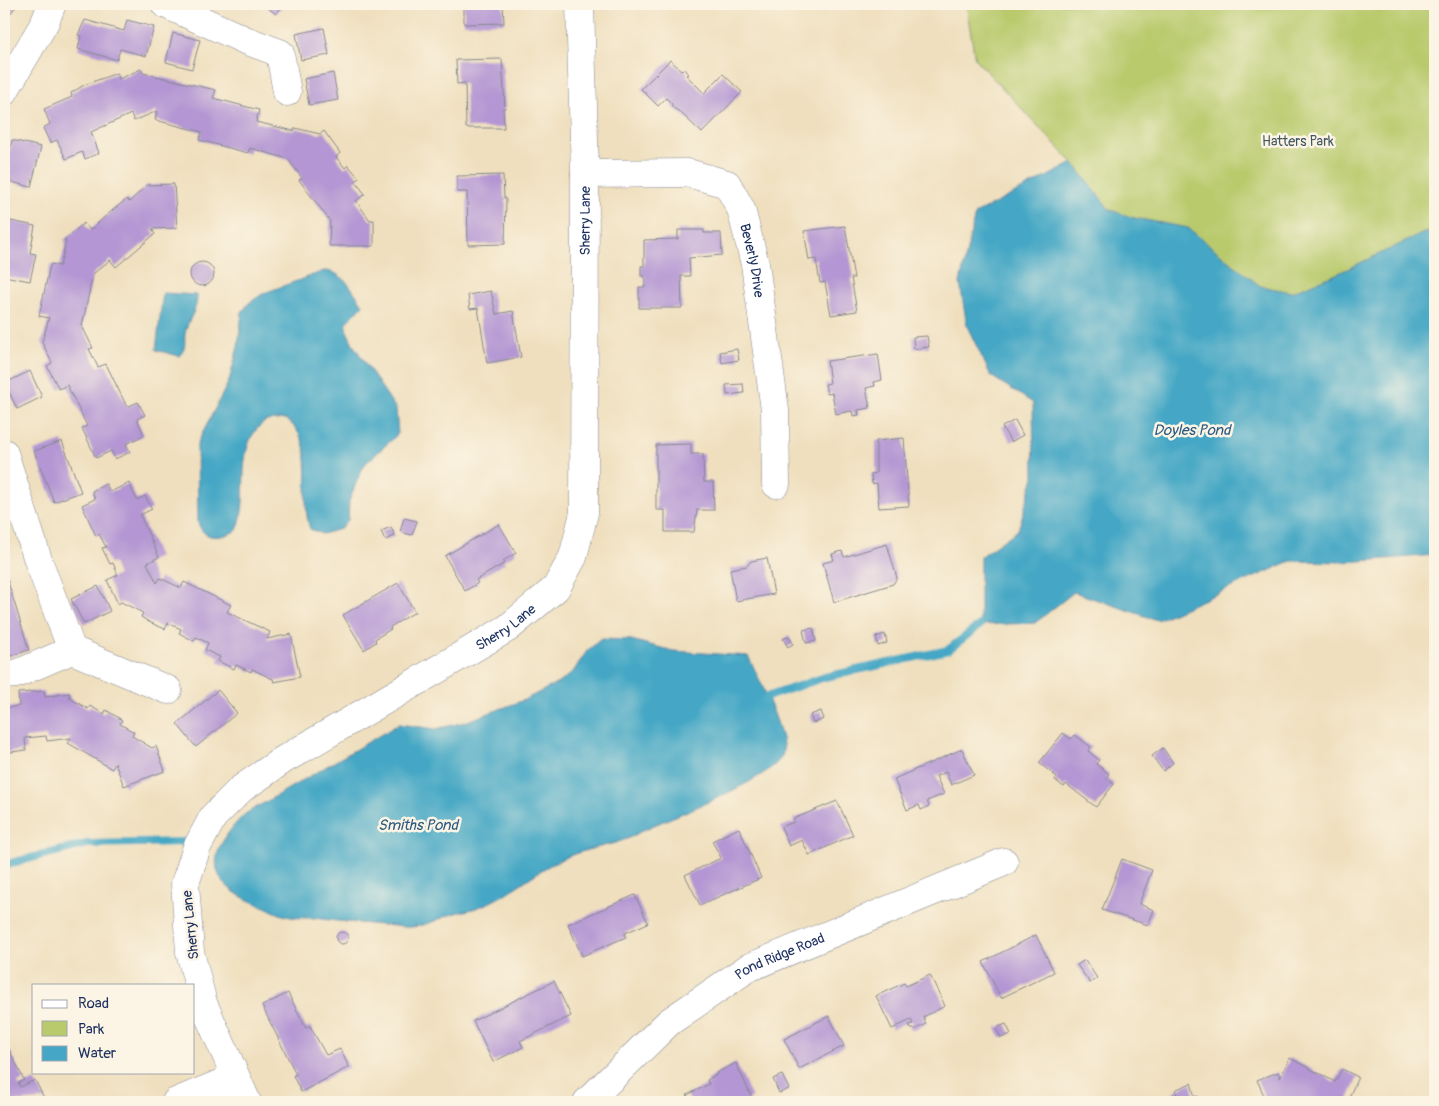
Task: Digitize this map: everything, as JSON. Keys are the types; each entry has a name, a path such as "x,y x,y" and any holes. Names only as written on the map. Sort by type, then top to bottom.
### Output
{"street":[{"path":"4,92 46,22 52,4"},
{"path":"165,4 280,54 286,92"},
{"name":"Sherry Lane","path":"247,1102 234,1078 203,1003 190,952 185,884 197,847 213,817 241,790 283,760 508,628 556,588 573,557 584,513 585,174 580,4"},
{"name":"Beverly Drive","path":"585,174 688,173 727,184 741,209 756,264 775,410 776,484"},
{"path":"4,453 38,560 72,650"},
{"path":"4,675 16,674 72,650 168,690"},
{"name":"Pond Ridge Road","path":"587,1102 669,1022 748,968 1004,862"},
{"path":"176,1102 234,1078"}],"green space":[{"name":"Hatters Park","path":"966,4 1435,4 1435,233 1424,233 1339,273 1291,292 1260,286 1188,228 1134,218 1110,210 1073,163 975,59"}],"water":[{"name":"Doyles Pond","path":"1073,163 1110,210 1134,218 1188,228 1260,286 1291,292 1339,273 1424,233 1435,233 1435,555 1347,562 1291,561 1157,620 1074,592 1035,623 980,625 980,557 1018,530 1034,477 1033,403 991,376 967,326 960,283 975,214"},
{"path":"324,271 337,274 342,278 352,288 363,305 347,322 346,329 354,346 396,409 398,434 366,463 360,473 349,501 348,520 340,529 322,534 310,529 306,501 306,455 302,441 296,429 285,419 266,421 255,431 245,457 243,502 237,530 220,536 204,533 198,522 197,444 229,381 238,347 242,312 249,303 264,293"},
{"path":"163,293 197,295 196,305 186,329 184,348 179,356 156,350"},
{"name":"Smiths Pond","path":"601,639 631,640 673,651 748,656 776,719 783,744 783,753 777,763 746,784 649,827 627,839 578,853 551,864 490,902 418,926 405,927 286,916 242,897 228,887 220,877 216,866 217,854 232,828 245,814 399,724 436,729 465,722 524,700 560,682 573,672 587,651"}],"building":[{"path":"4,4 18,4 4,21"},
{"path":"263,4 284,4 276,14"},
{"path":"464,4 503,4 504,23 464,24"},
{"path":"85,20 124,31 127,20 154,27 146,56 120,49 117,60 78,49 81,36 78,35"},
{"path":"324,28 329,55 301,60 296,34"},
{"path":"173,33 200,40 192,69 166,62"},
{"path":"502,59 505,108 503,108 504,128 466,128 465,83 457,84 456,60"},
{"path":"670,60 682,71 684,69 688,74 686,75 704,93 723,74 742,92 702,133 672,107 672,104 666,98 658,106 641,89"},
{"path":"141,69 143,73 216,90 213,98 259,110 256,122 294,131 295,128 320,134 324,131 340,153 336,157 345,168 348,165 359,178 355,181 365,194 356,201 370,220 374,220 374,246 329,246 330,221 299,180 302,178 288,159 250,148 248,153 199,140 202,132 155,120 157,111 134,121 131,114 91,132 99,153 85,159 82,152 66,159 57,140 50,143 43,128 50,124 44,109 72,97 71,93 84,85 117,73 119,79"},
{"path":"333,73 338,100 309,105 304,79"},
{"path":"12,140 41,147 31,187 4,180"},
{"path":"503,175 504,198 506,198 505,244 468,245 467,192 457,192 457,176"},
{"path":"174,184 177,228 152,229 155,234 116,267 110,260 93,274 82,326 93,348 89,349 98,367 106,364 127,407 138,402 145,415 137,419 144,435 126,444 130,452 115,459 111,451 96,458 82,428 87,426 67,385 59,389 47,366 52,363 42,342 49,318 39,316 49,270 51,264 60,266 66,242 64,240 84,223 90,230 127,199 129,202 147,185"},
{"path":"6,220 35,226 30,253 36,254 30,281 4,276 8,248 4,247"},
{"path":"845,226 854,278 851,278 857,311 831,315 825,282 820,283 816,259 809,260 804,231"},
{"path":"678,230 704,230 704,233 721,233 722,255 689,258 690,276 681,276 682,308 639,308 639,287 645,287 645,276 641,276 641,266 644,266 644,240 678,239"},
{"path":"202,262 211,265 214,274 211,283 202,286 193,283 190,274 193,265"},
{"path":"491,291 496,314 513,311 521,357 487,363 478,308 470,309 468,295"},
{"path":"927,336 929,347 914,349 913,337"},
{"path":"737,349 739,360 722,363 720,352"},
{"path":"878,354 882,380 874,382 875,386 866,388 870,408 858,410 859,415 853,416 852,411 836,414 832,393 827,394 825,384 830,383 827,361"},
{"path":"30,371 42,397 17,409 5,383"},
{"path":"743,384 744,393 727,395 726,385"},
{"path":"1015,420 1023,435 1011,442 1002,427"},
{"path":"904,438 909,506 879,508 877,483 872,484 871,474 876,473 876,441"},
{"path":"62,441 81,492 54,502 34,451"},
{"path":"691,444 691,454 703,454 704,482 713,482 714,510 697,510 694,532 665,532 665,510 656,510 656,445"},
{"path":"129,483 137,500 145,496 152,509 140,515 159,557 147,563 157,583 160,578 181,588 184,582 231,605 227,612 270,632 267,639 291,634 300,677 274,682 273,679 252,669 251,672 236,665 234,669 218,661 220,657 205,650 208,643 196,637 194,641 179,633 181,629 168,623 165,629 141,617 143,613 121,602 118,604 107,580 118,575 113,563 110,564 102,548 106,547 99,534 96,536 82,505 95,499 92,491 106,484 110,492"},
{"path":"404,518 417,521 412,535 400,532"},
{"path":"499,524 516,553 503,561 505,563 476,580 478,583 465,591 445,556"},
{"path":"391,527 395,536 385,540 381,531"},
{"path":"887,544 897,578 893,584 834,602 823,563 834,560 832,554 842,551 844,557"},
{"path":"767,558 774,594 736,601 730,569 747,566 751,561"},
{"path":"4,569 29,650 4,658"},
{"path":"398,583 415,612 390,627 391,629 375,639 376,642 364,650 343,615"},
{"path":"98,586 110,611 84,624 71,599"},
{"path":"813,628 816,641 806,643 803,630"},
{"path":"885,634 887,643 878,646 876,637"},
{"path":"789,636 793,644 788,647 783,639"},
{"path":"218,690 237,713 196,747 177,724"},
{"path":"44,691 45,697 69,693 70,698 88,709 90,706 104,714 106,710 122,720 120,724 134,732 132,736 152,748 156,746 165,771 124,786 115,763 112,769 68,743 71,738 47,741 46,736 25,738 26,750 4,753 4,704 6,708 19,706 18,693"},
{"path":"821,711 824,719 813,723 810,715"},
{"path":"1063,733 1071,739 1075,735 1091,747 1088,751 1099,760 1096,764 1109,774 1106,778 1114,784 1096,807 1066,784 1064,787 1055,780 1057,777 1039,763"},
{"path":"1163,748 1173,763 1163,771 1152,756"},
{"path":"962,749 974,775 951,785 946,772 936,776 944,794 927,801 929,806 921,810 919,805 907,810 894,779"},
{"path":"837,801 853,835 809,855 802,840 789,846 781,827 794,822 793,819"},
{"path":"739,828 761,878 700,905 685,875 721,858 712,841"},
{"path":"1122,859 1152,870 1139,904 1154,910 1148,925 1102,910"},
{"path":"635,895 648,923 625,933 626,937 582,956 568,924"},
{"path":"340,932 344,932 348,938 344,944 340,944 336,940 336,936"},
{"path":"1036,935 1054,972 1001,998 983,962"},
{"path":"1085,960 1097,978 1090,983 1077,965"},
{"path":"930,975 945,1006 923,1017 926,1024 916,1029 911,1029 909,1025 913,1024 911,1020 892,1029 876,996 904,983 906,986"},
{"path":"554,981 571,1016 520,1041 523,1047 493,1062 473,1021"},
{"path":"288,993 306,1028 310,1026 326,1055 340,1049 349,1067 301,1092 293,1076 296,1074 262,1006"},
{"path":"829,1016 844,1046 799,1069 784,1039"},
{"path":"1006,1024 1011,1034 1001,1038 996,1028"},
{"path":"4,1039 24,1080 18,1083 20,1087 35,1080 45,1100 4,1102"},
{"path":"1290,1058 1335,1082 1342,1069 1358,1077 1347,1102 1298,1102 1289,1097 1277,1102 1267,1102 1257,1080 1278,1072 1280,1078"},
{"path":"736,1063 752,1098 743,1102 691,1102 687,1095 709,1084 707,1080 716,1073"},
{"path":"782,1075 789,1089 779,1093 773,1079"},
{"path":"1191,1083 1195,1097 1198,1096 1200,1102 1182,1102 1175,1090"},
{"path":"1174,1094 1177,1102 1151,1102"}],"waterway":[{"path":"758,700 825,677 948,650 980,625"},
{"path":"4,867 11,863 87,844 187,842"}]}
